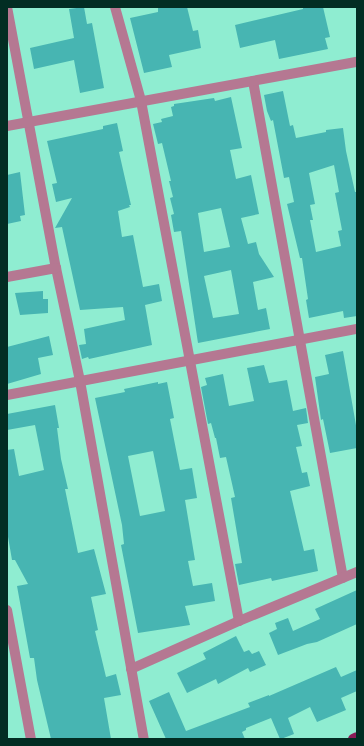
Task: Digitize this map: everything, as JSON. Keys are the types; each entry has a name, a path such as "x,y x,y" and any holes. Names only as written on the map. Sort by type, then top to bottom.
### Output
{"main road":[{"path":"353,739 357,737"}],"street":[{"path":"7,7 56,268 80,381 144,739"},
{"path":"115,7 141,101 239,621"},
{"path":"7,126 357,62"},
{"path":"253,81 343,578"},
{"path":"7,277 56,268"},
{"path":"7,394 357,329"},
{"path":"132,670 239,621 357,572"},
{"path":"7,610 31,739"}],"building":[{"path":"84,7 87,24 92,23 104,88 80,93 74,60 34,69 30,48 74,38 69,9"},
{"path":"158,7 187,7 193,31 198,30 201,48 169,55 172,67 144,73 130,18 158,12"},
{"path":"303,7 323,7 330,37 325,38 328,49 279,59 275,40 240,48 235,25 303,9"},
{"path":"283,91 290,126 293,125 296,138 326,132 326,130 343,128 346,151 355,192 357,192 357,316 344,318 343,311 309,318 306,300 308,299 302,258 300,258 287,204 294,202 289,177 284,178 273,120 271,121 267,111 264,95","holes":["334,165 339,192 335,193 342,230 338,231 341,246 316,252 310,220 313,220 310,205 315,204 309,173"]},
{"path":"231,97 242,148 230,150 236,179 251,175 259,214 241,218 248,244 256,242 259,254 274,277 253,282 258,310 266,308 270,329 198,343 181,231 174,232 171,215 174,214 170,198 173,197 169,181 171,181 162,143 158,144 153,124 162,122 161,119 173,116 171,107 174,106 174,104 214,98 215,101","holes":["221,208 230,247 204,252 198,213","231,270 239,314 213,318 204,276"]},
{"path":"117,123 123,151 119,152 131,205 129,205 130,207 118,211 122,237 133,235 143,287 159,284 162,301 145,305 152,345 89,359 88,357 82,359 79,345 86,344 84,329 125,320 123,307 80,310 62,227 55,228 72,198 56,202 52,184 57,183 47,141 103,129 103,126"},
{"path":"20,172 25,215 20,216 21,221 7,224 7,175"},
{"path":"43,291 43,299 48,299 48,313 20,315 15,293"},
{"path":"49,336 53,355 38,358 41,374 7,384 7,347"},
{"path":"343,351 357,431 357,448 330,453 323,419 321,420 315,377 329,374 325,355"},
{"path":"264,365 269,383 287,380 293,411 306,408 308,423 297,425 302,446 296,447 302,473 307,472 310,486 290,491 304,551 314,549 318,571 272,581 271,578 239,585 235,564 242,563 231,498 235,497 226,457 220,458 211,423 208,424 201,387 207,385 205,378 223,374 229,406 254,401 247,368"},
{"path":"158,382 158,384 167,382 174,418 170,419 180,470 192,468 197,498 185,500 195,560 188,561 193,586 212,583 215,601 185,606 190,625 138,633 121,545 124,544 122,525 95,398 125,392 124,389","holes":["153,451 165,511 140,516 128,456"]},
{"path":"55,405 59,428 57,428 61,459 68,489 65,489 78,553 94,549 106,594 91,597 98,630 95,631 106,677 116,674 121,695 104,698 111,739 51,739 37,680 34,658 30,658 17,586 28,584 15,560 12,560 7,531 7,450 14,449 19,476 44,470 35,425 7,430 7,414"},
{"path":"357,590 357,624 317,642 307,644 278,655 269,633 277,629 275,623 288,618 293,631 320,619 315,609"},
{"path":"236,636 244,652 249,650 252,654 259,651 266,665 250,672 248,668 218,684 216,679 187,693 177,673 206,659 203,653"},
{"path":"336,667 341,677 357,670 357,691 341,698 346,710 317,722 310,707 288,718 294,734 281,739 271,718 246,728 246,730 242,732 245,739 166,739 149,701 169,692 186,731 250,707 248,703 269,696"}]}
